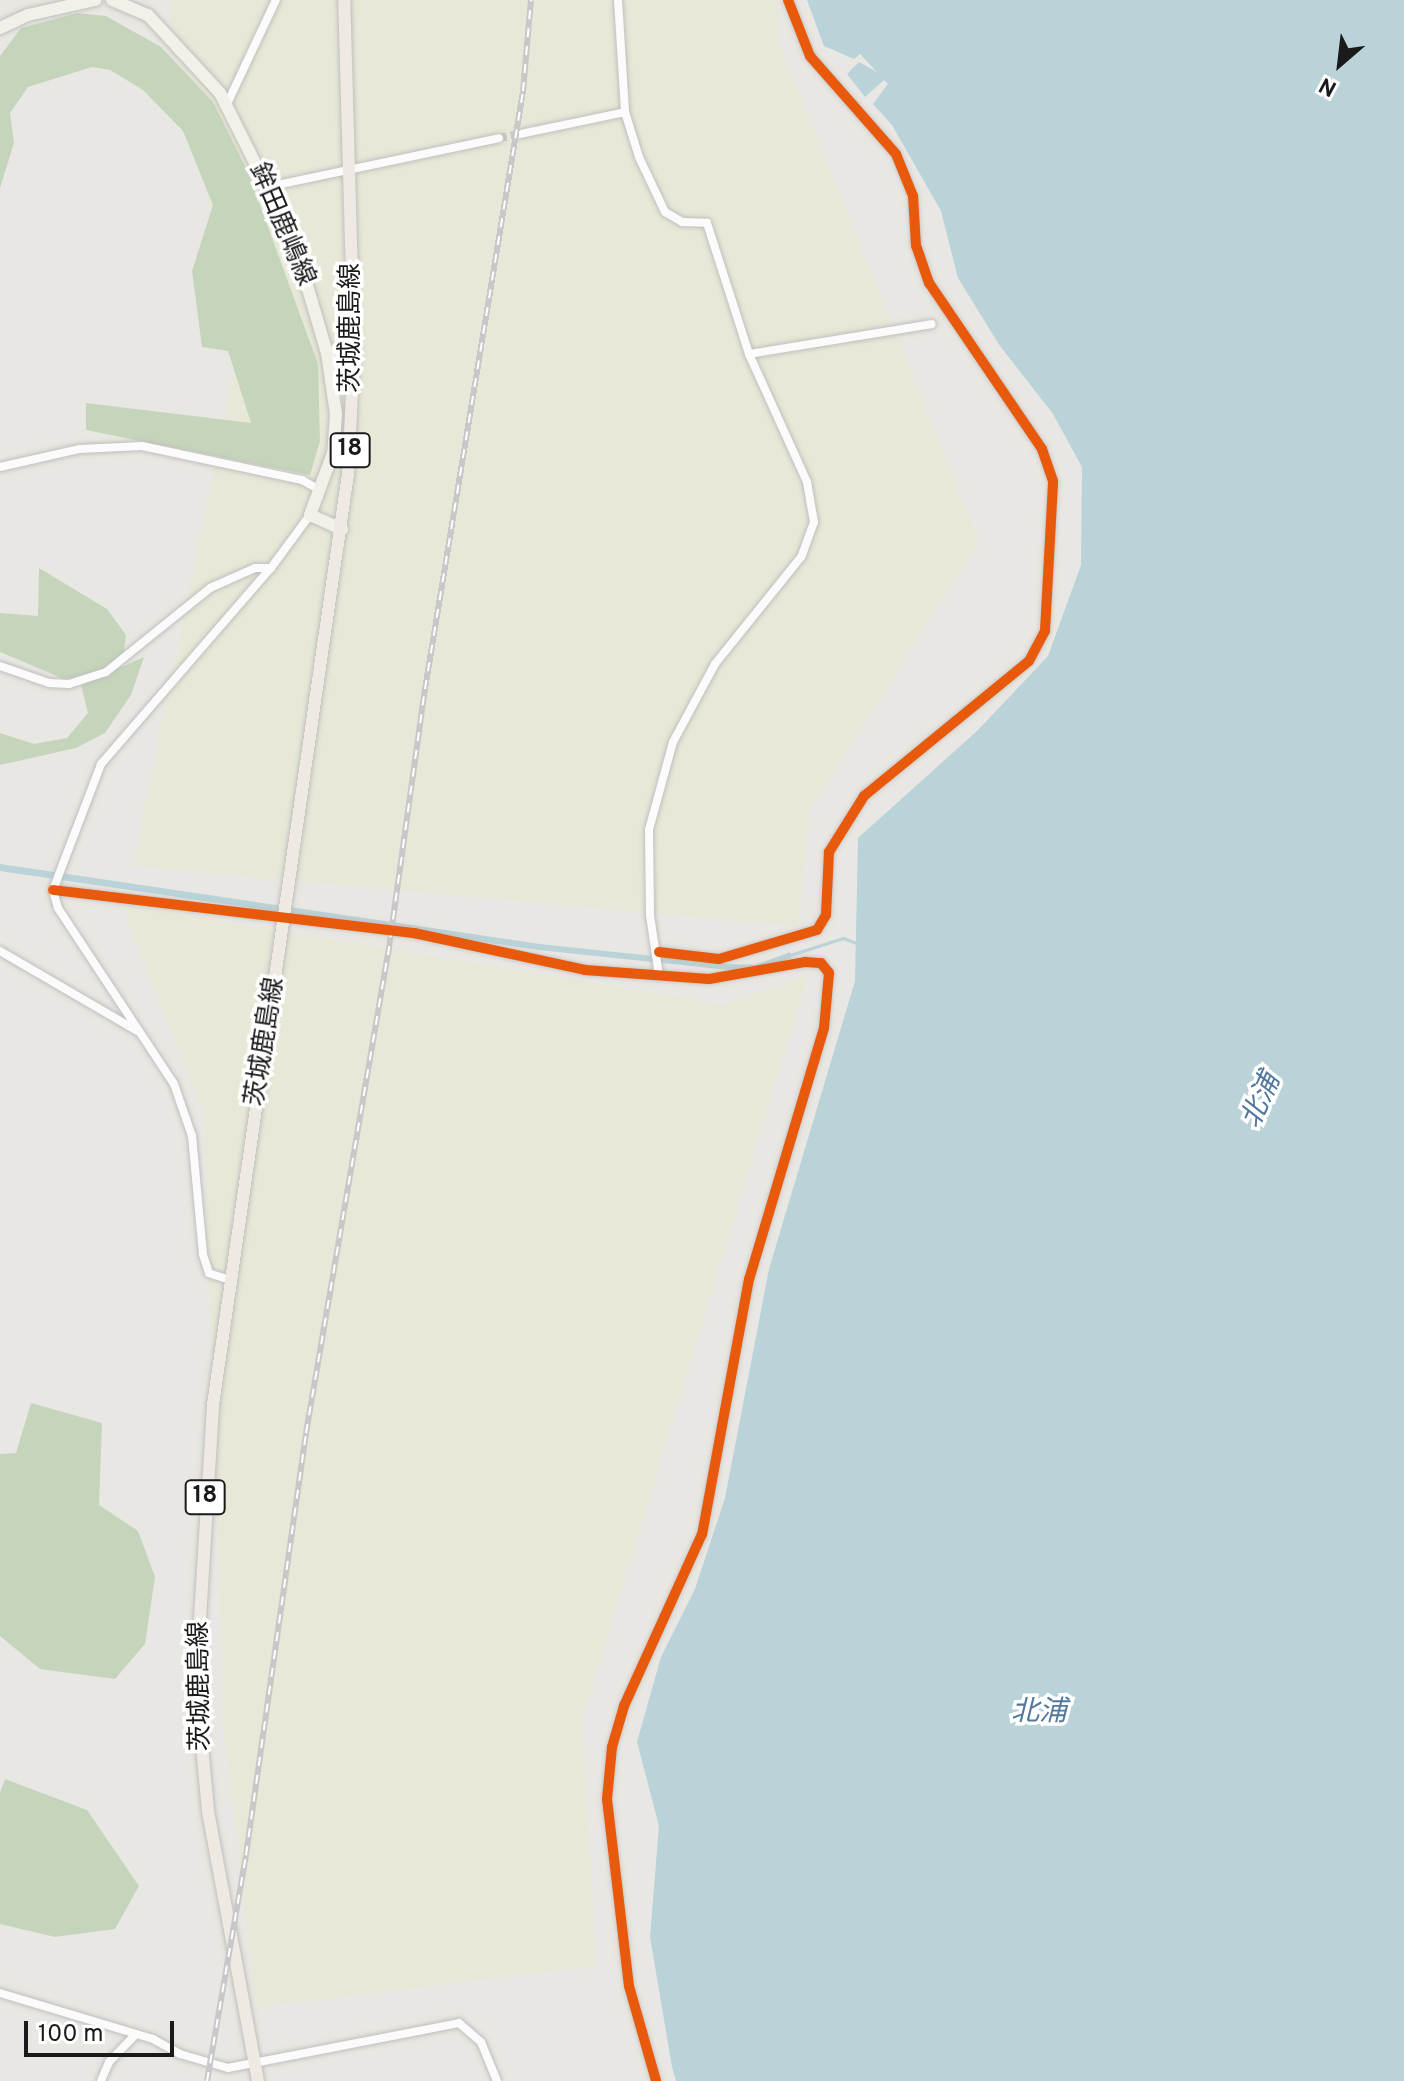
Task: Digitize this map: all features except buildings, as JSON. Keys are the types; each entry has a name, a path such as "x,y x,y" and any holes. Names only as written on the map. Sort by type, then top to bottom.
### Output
{"main road":[{"path":"0,28 28,15 95,0"},
{"name":"鉾田鹿嶋線","path":"112,0 148,15 227,104 302,262 327,353 336,433 310,515"},
{"name":"茨城鹿島線","path":"258,2081 208,1811 198,1679 206,1472 230,1280 342,529 354,350 344,0"},
{"path":"327,353 354,350"},
{"path":"310,515 342,529"}],"street":[{"path":"227,104 276,0"},
{"path":"618,0 625,112 665,212 682,222 707,223 749,354 807,482 814,522 801,557 715,664 673,742 649,830 650,915 659,952 659,976"},
{"path":"659,952 719,959 817,930 826,915 829,852 864,796 1020,669 1045,631 1053,481 1042,449 929,283 916,246 913,196 896,154 810,56 788,0"},
{"path":"520,134 625,112"},
{"path":"267,187 499,138"},
{"path":"749,354 932,324"},
{"path":"0,467 80,449 142,446 302,480 320,490"},
{"path":"230,1280 209,1273 188,1121 174,1084 58,908 54,886 101,764 119,737 271,568 310,515"},
{"path":"0,666 49,683 69,684 106,672 210,588 255,568 271,568"},
{"path":"54,886 414,933 585,970 724,977 821,963 829,973 830,994 824,1028 749,1279 702,1534 624,1706 612,1747 607,1799 629,1986 656,2081"},
{"path":"0,951 140,1032"},
{"path":"0,1993 228,2068 459,2023 481,2042 497,2081"},
{"path":"101,2081 109,2062 135,2035"}],"green space":[{"path":"168,0 778,0 777,38 979,541 810,809 798,926 133,866 238,352"},
{"path":"77,13 106,16 161,47 213,102 248,172 318,364 320,441 310,475 86,430 86,403 251,423 228,351 202,347 192,271 213,205 183,131 143,90 110,70 92,67 28,87 10,113 14,143 0,188 0,56 21,28"},
{"path":"39,568 107,609 126,635 123,656 101,673 64,679 0,652 0,613 38,616"},
{"path":"144,657 131,695 105,733 76,748 0,765 0,733 34,744 67,738 88,713 81,685"},
{"path":"122,905 725,1005 808,975 582,1720 596,1966 256,2007 224,1727 204,1116"},
{"path":"31,1403 102,1423 99,1505 138,1531 155,1577 145,1644 115,1679 40,1669 0,1636 0,1454 16,1453"},
{"path":"5,1779 87,1810 139,1886 115,1929 55,1937 0,1924 0,1793"}],"water":[{"name":"北浦","path":"807,0 1404,0 1404,2081 676,2081 650,1937 659,1826 637,1742 661,1657 695,1589 725,1498 769,1269 855,981 858,838 978,730 1048,656 1081,565 1082,467 1053,414 1000,346 958,278 941,211 892,125 873,104 888,84 884,80 865,97 847,74 859,62 877,72 860,54 854,59 824,46"},
{"path":"0,864 540,944 728,964 755,965 790,952 791,958 755,971 539,950 0,871"}],"waterway":[{"path":"787,956 843,938 859,944"}],"tunnel":[{"path":"499,138 520,134"}],"railway":[{"path":"207,2081 246,1855 306,1433 388,955 425,689 523,91 531,0"}],"cycle path":[{"path":"659,952 719,959 817,930 826,915 829,852 864,796 1029,661 1045,631 1053,481 1042,449 929,283 916,246 913,196 896,154 810,56 788,0"},
{"path":"53,890 414,933 585,970 709,979 805,962 821,963 829,973 824,1028 749,1279 702,1534 624,1706 612,1747 607,1799 629,1986 656,2081"}]}
